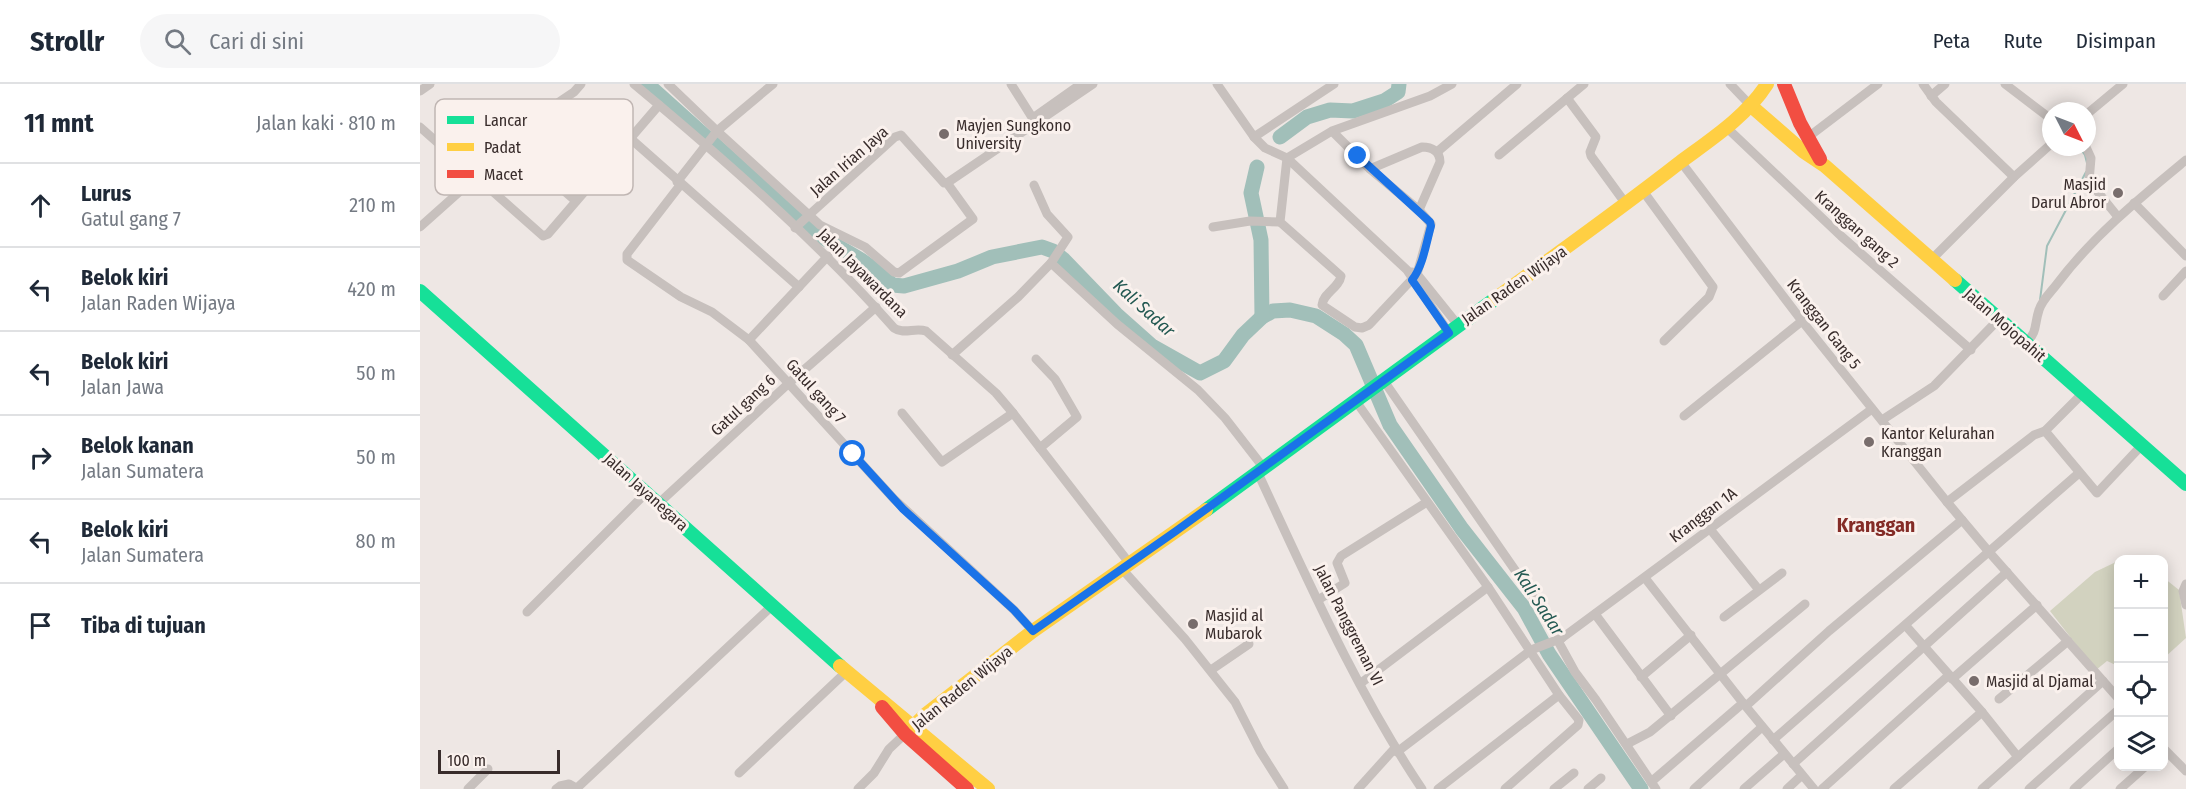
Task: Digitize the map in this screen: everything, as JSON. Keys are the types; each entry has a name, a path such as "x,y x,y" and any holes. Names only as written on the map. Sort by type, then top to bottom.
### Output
{"main road":[{"name":"Jalan Raden Wijaya","path":"909,730 1033,631 1126,567 1626,204 1726,127 1750,105 1767,84"},
{"name":"Jalan Mojopahit","path":"1784,84 1792,109 1825,166"},
{"name":"Jalan Mojopahit","path":"1750,105 1804,152 1825,166 2186,484"},
{"name":"Jalan Jayanegara","path":"420,291 872,693 909,730"},
{"path":"909,730 967,789"},
{"path":"909,730 988,789"}],"street":[{"path":"420,91 430,84"},
{"path":"564,99 581,84"},
{"name":"Jalan Jayawardana","path":"633,84 659,105 712,139 802,222 828,256 898,331 922,330 996,393 1040,448 1126,567 1235,702 1260,751 1284,789"},
{"path":"668,84 712,139 802,222 825,228 865,247 898,273 925,256 973,219 947,183 1035,121 1093,84"},
{"path":"679,183 712,139 773,84"},
{"path":"1011,84 1035,121"},
{"path":"1035,121 1081,84"},
{"path":"1254,137 1334,84"},
{"path":"1283,156 1332,131 1430,96 1452,84"},
{"path":"1437,152 1517,84"},
{"path":"1499,155 1584,84"},
{"path":"1730,84 1750,105"},
{"path":"1807,138 1878,84"},
{"path":"1923,84 1931,96 2014,177"},
{"path":"1931,96 1945,84"},
{"path":"2005,84 2042,112"},
{"path":"2096,106 2121,85"},
{"path":"1222,86 1254,137 1265,148 1283,156 1415,277 1454,329"},
{"path":"1567,98 1596,137 1590,152 1591,156 1626,204"},
{"path":"633,135 659,105"},
{"path":"420,127 435,140"},
{"name":"Kranggan gang 2","path":"1726,127 1841,236 1971,350"},
{"path":"1213,227 1250,221 1280,222 1340,274 1341,280 1322,303 1359,328 1369,324 1415,277 1431,226 1429,219 1370,169 1332,131"},
{"name":"Jalan Irian Jaya","path":"802,222 898,135 903,137 944,183 947,183"},
{"path":"633,142 799,287"},
{"path":"1370,169 1422,147 1437,152 1440,162 1419,210"},
{"path":"1930,260 2042,152"},
{"path":"1280,222 1283,156"},
{"path":"2090,156 2090,181 2118,217"},
{"path":"2026,343 2036,329 2038,312 2042,304 2064,275 2118,217 2186,160"},
{"name":"Kranggan Gang 5","path":"1681,162 1802,321 1947,502 2114,694"},
{"name":"Gatul gang 7","path":"679,183 627,254 627,260 681,297 712,312 749,340 894,499 1014,610 1033,631"},
{"path":"952,355 1018,297 1052,262 1068,237 1047,214 1034,185"},
{"path":"1643,191 1713,287 1709,297 1664,340"},
{"path":"420,227 456,195"},
{"path":"496,195 543,236 548,234 581,195"},
{"path":"569,195 576,201"},
{"path":"2134,203 2186,256"},
{"path":"749,340 828,256"},
{"name":"Jalan Panggreman VI","path":"1052,262 1117,324 1198,390 1225,418 1260,469 1318,600 1360,683 1396,750 1422,789"},
{"path":"2163,296 2186,272"},
{"name":"Gatul gang 6","path":"659,502 876,307"},
{"path":"1882,420 1934,386 1998,320"},
{"path":"1684,416 1802,321"},
{"path":"1036,359 1055,379 1077,417 1040,448"},
{"path":"1381,382 1654,787 1829,631 1962,520"},
{"path":"1947,502 2034,435 2045,431 2083,393"},
{"path":"1357,399 1427,502 1535,648 1559,695 1579,720 1578,725 1505,789"},
{"name":"Kranggan 1A","path":"1556,641 1872,408"},
{"path":"903,413 942,462 1013,413"},
{"path":"2045,431 2097,493 2142,444"},
{"path":"1773,740 2079,473"},
{"path":"527,612 647,492"},
{"path":"1318,600 1345,583 1337,563 1341,556 1427,502"},
{"path":"1710,528 1759,590"},
{"path":"1793,764 2007,572"},
{"path":"1724,617 1782,573"},
{"path":"1644,578 1744,705 1814,789"},
{"path":"2186,584 2183,595 2186,605"},
{"path":"1360,683 1488,587"},
{"path":"1627,744 1646,735 1671,716 1805,604"},
{"path":"556,789 564,784 574,785 578,789 772,605"},
{"path":"1822,789 2037,605"},
{"path":"1595,614 1671,716"},
{"path":"1906,626 1982,712 2018,757"},
{"path":"1641,677 1691,635"},
{"path":"1358,789 1396,750 1535,648 1556,641"},
{"path":"2000,699 2068,641"},
{"path":"1211,670 1249,644"},
{"path":"739,773 846,672"},
{"path":"1982,789 2103,681"},
{"path":"1438,789 1559,695"},
{"path":"1894,789 1982,712"},
{"path":"2029,789 2114,714"},
{"path":"1694,789 1762,727"},
{"path":"858,789 874,773 889,749 909,730"},
{"path":"2074,789 2114,752"},
{"path":"1744,789 1784,754"},
{"path":"2168,754 2186,771"},
{"path":"468,789 488,769"},
{"path":"2120,789 2140,771"},
{"path":"1554,789 1574,773"},
{"path":"1787,789 1802,775"},
{"path":"1588,789 1601,778"}],"green space":[{"path":"2114,563 2114,664 2107,661 2096,670 2050,611 2095,572"},
{"path":"2168,581 2179,590 2186,638 2168,654"}],"waterway":[{"name":"Kali Sadar","path":"647,84 810,230 861,260 884,276 892,285 904,286 958,271 992,257 1042,247 1053,251 1063,259 1116,314 1152,346 1200,373 1224,361 1243,335 1262,317 1273,311 1290,310 1316,316 1344,334 1356,345 1390,425 1462,529 1524,608 1549,654 1641,789"},
{"path":"1280,137 1307,117 1330,110 1353,111 1384,101 1398,92 1399,84"},
{"path":"2085,156 2087,163"},
{"path":"1257,167 1251,193 1261,240 1262,317"},
{"path":"2040,300 2047,246 2086,172"}],"traffic: fast":[{"path":"1955,280 2186,484"},
{"path":"420,291 840,666"},
{"path":"1206,510 1495,299"}],"traffic: slow":[{"path":"1495,299 1715,137 1749,107 1767,84"},
{"path":"1750,105 1804,152 1825,166 1955,280"},
{"path":"905,734 926,714 1033,631 1206,510"},
{"path":"840,666 988,789"}],"traffic: jam":[{"path":"1784,84 1800,123 1820,159"},
{"path":"882,707 905,734 967,789"}],"place":[{"name":"Mayjen Sungkono University","path":"944,134"},
{"name":"Masjid Darul Abror","path":"2118,193"},
{"name":"Kantor Kelurahan Kranggan","path":"1869,442"},
{"name":"Masjid al Mubarok","path":"1193,624"},
{"name":"Masjid al Djamal","path":"1974,681"}],"district":[{"name":"Kranggan","path":"1876,525"}],"route":[{"path":"853,454 903,509 981,578 1033,631 1130,564 1449,333 1412,280 1417,274 1431,226 1429,219 1358,156"}]}
